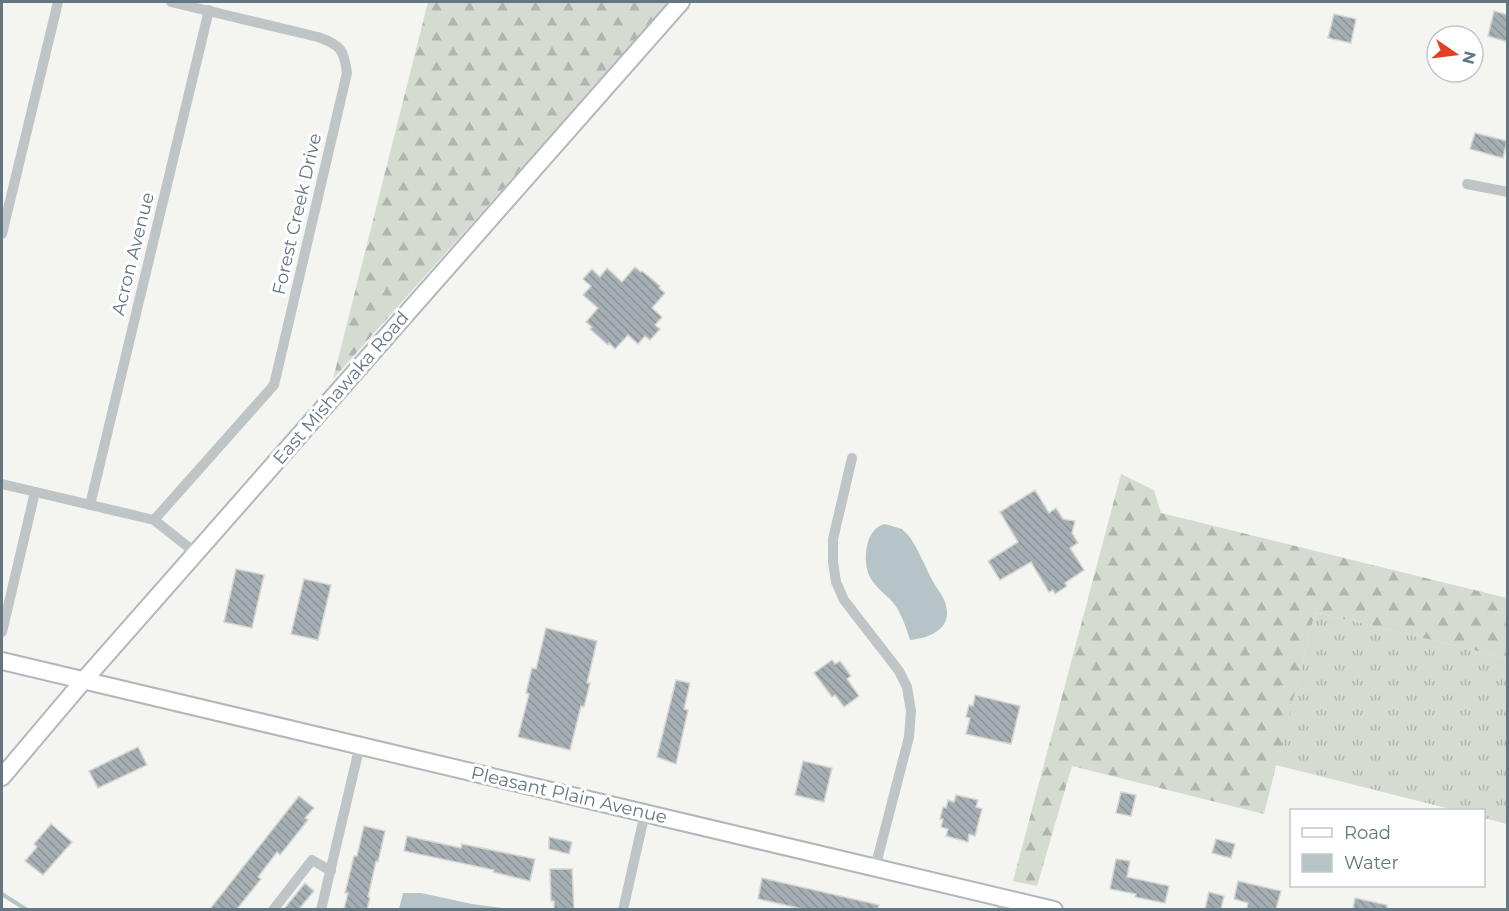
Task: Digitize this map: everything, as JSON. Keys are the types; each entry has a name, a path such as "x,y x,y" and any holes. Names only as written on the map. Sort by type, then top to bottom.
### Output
{"street":[{"path":"2,234 58,2"},
{"name":"Forest Creek Drive","path":"154,520 274,385 347,73 345,55 336,43 171,2"},
{"name":"East Mishawaka Road","path":"2,777 681,2"},
{"name":"Acron Avenue","path":"90,505 208,10"},
{"path":"1467,183 1508,192"},
{"path":"852,458 833,539 836,582 844,600 899,671 907,687 911,711 909,737 875,868"},
{"path":"2,484 154,520 196,553"},
{"path":"2,632 35,492"},
{"name":"Pleasant Plain Avenue","path":"2,661 875,868 1003,904 1054,909"},
{"path":"321,909 360,745"},
{"path":"623,909 645,813"},
{"path":"273,909 312,860 331,871"}],"green space":[{"path":"428,2 670,2 333,379"},
{"path":"1121,474 1154,490 1161,513 1507,598 1507,658 1315,612 1264,814 1072,766 1037,886 1013,881"},
{"path":"1315,612 1507,658 1507,824 1485,818 1485,809 1450,809 1276,765"}],"water":[{"path":"885,524 902,529 909,536 945,602 947,611 943,625 926,637 910,640 893,602 870,577 866,563 867,546 873,532"},
{"path":"403,893 421,893 472,904 510,909 399,909"}],"building":[{"path":"1494,11 1508,15 1508,42 1488,36"},
{"path":"1334,14 1356,19 1351,43 1328,38"},
{"path":"1475,133 1507,141 1503,158 1470,149"},
{"path":"635,267 660,286 659,288 665,293 652,308 662,317 655,325 660,329 650,340 645,336 638,344 628,335 615,349 590,329 592,327 586,322 598,308 583,295 591,286 583,279 592,269 600,277 607,268 622,282"},
{"path":"1035,490 1049,513 1056,508 1063,519 1075,521 1072,533 1078,543 1070,548 1084,570 1065,583 1067,586 1055,594 1053,590 1049,592 1031,562 1000,580 988,561 1018,542 1000,512"},
{"path":"236,569 264,575 252,628 224,622"},
{"path":"304,579 331,585 318,640 291,634"},
{"path":"546,628 597,641 587,683 590,683 584,707 581,706 570,750 518,737 529,694 526,693 532,668 536,669"},
{"path":"832,660 835,664 840,661 851,676 847,679 859,696 844,707 835,695 832,697 814,673"},
{"path":"676,680 690,683 684,709 688,710 676,764 657,757"},
{"path":"975,695 1020,706 1011,744 966,734 970,718 966,717 969,705 973,706"},
{"path":"138,747 147,765 98,788 89,771"},
{"path":"803,761 832,768 824,802 795,795"},
{"path":"1121,792 1136,795 1131,816 1116,813"},
{"path":"956,795 978,800 976,807 982,809 975,836 969,834 968,842 946,836 948,829 941,827 943,807 946,808 948,800 954,802"},
{"path":"299,796 314,808 305,818 308,820 280,855 277,852 258,877 261,879 237,909 210,909"},
{"path":"51,824 72,842 43,875 25,861 37,847 34,844"},
{"path":"364,826 385,831 378,862 376,861 368,897 370,898 367,909 344,909 348,893 345,893"},
{"path":"407,836 461,848 462,844 535,859 530,881 493,872 494,870 404,851"},
{"path":"549,837 572,842 569,854 549,849"},
{"path":"1216,839 1235,844 1231,858 1212,853"},
{"path":"1116,859 1130,861 1127,877 1169,886 1165,903 1110,889"},
{"path":"550,869 572,869 574,909 554,909 554,901 551,901"},
{"path":"762,878 879,905 878,909 803,909 758,899"},
{"path":"1238,881 1281,891 1276,909 1247,908 1248,903 1234,899"},
{"path":"305,883 314,891 299,909 284,909"},
{"path":"1209,892 1224,896 1221,909 1205,909"},
{"path":"1355,898 1387,905 1387,909 1353,909"}],"waterway":[{"path":"2,894 27,910"}]}
